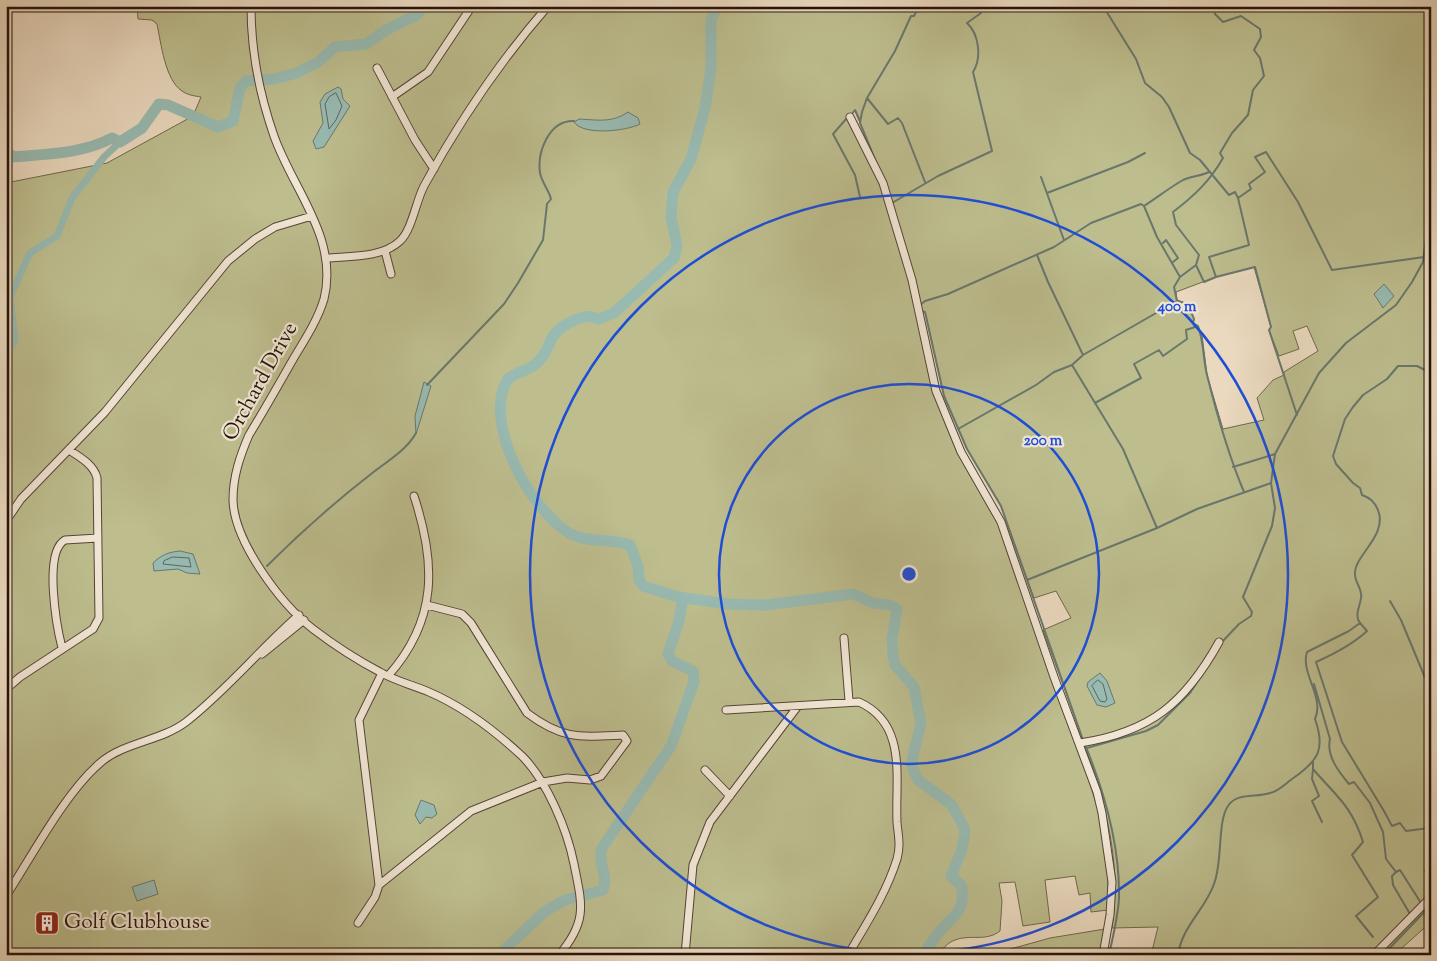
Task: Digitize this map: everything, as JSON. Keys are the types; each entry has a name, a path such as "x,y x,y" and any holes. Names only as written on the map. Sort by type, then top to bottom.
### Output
{"street":[{"name":"Orchard Drive","path":"251,6 261,89 274,138 312,216 327,258 327,281 319,313 249,435 234,477 233,502 242,535 260,568 302,618 346,651 385,674 431,693 469,714 523,758 543,782 572,854 582,909 581,922 575,935 560,955"},
{"path":"392,97 428,72 472,6"},
{"path":"327,258 385,251 400,242 416,203 434,169 514,45 548,6"},
{"path":"377,68 423,154 434,169"},
{"path":"850,117 883,183 912,280 939,400 961,452 1001,522 1054,677 1080,743 1102,813 1111,866 1112,899 1103,955"},
{"path":"6,521 21,499 105,412 216,275 238,251 275,227 312,216"},
{"path":"385,251 391,274"},
{"path":"6,689 20,676 94,629 99,618 96,472 69,450"},
{"path":"358,923 375,897 379,885 359,720 385,674 410,645 427,605 430,566 425,529 414,496"},
{"path":"62,648 55,620 53,599 57,551 61,542 65,540 98,538"},
{"path":"379,885 471,811 543,782 567,778 590,780 601,776 625,745 626,738 623,736 569,736 540,723 527,713 471,623 462,614 427,605"},
{"path":"6,896 72,794 101,762 127,747 159,736 185,723 254,660 270,641 302,618"},
{"path":"844,638 849,702"},
{"path":"1080,743 1114,737 1146,724 1186,690 1219,642"},
{"path":"726,710 859,702 878,714 893,740 899,779 897,823 900,845 888,883 877,906 848,955"},
{"path":"685,955 693,865 710,822 798,706"},
{"path":"705,770 730,796"},
{"path":"1374,955 1431,897"}],"green space":[{"path":"137,6 1431,6 1431,863 1424,871 1431,880 1431,894 1372,955 1151,955 1158,927 1112,928 1115,881 1110,834 1099,789 1084,744 1130,732 1166,711 1195,682 1221,641 1219,640 1182,690 1147,721 1121,733 1083,740 1043,630 1071,618 1056,591 1034,598 1001,506 967,449 944,396 925,312 921,311 919,306 914,275 887,187 855,111 848,117 880,177 913,295 931,379 939,405 962,457 998,520 1050,674 1090,784 1100,816 1105,848 1108,876 1108,910 1091,912 1090,893 1079,895 1075,876 1045,880 1050,922 1023,926 1015,882 999,883 1002,901 1000,931 984,937 955,940 947,944 937,955 6,955 6,183 107,163 193,116 201,97 186,93 176,86 168,70 157,24 152,20 138,19","holes":["1254,267 1271,327 1269,330 1279,356 1299,349 1293,331 1307,326 1318,351 1284,372 1284,375 1273,380 1257,398 1264,420 1223,429 1207,375 1202,335 1198,326 1193,323 1194,319 1188,304 1177,300 1176,292 1216,277"]},
{"path":"1431,900 1431,922 1394,955 1377,955"},
{"path":"1105,929 1101,955 989,955 1050,938"}],"water":[{"path":"338,87 341,89 343,99 350,106 324,147 316,149 313,141 323,123 320,102 325,94"},
{"path":"628,112 638,118 640,124 625,129 595,131 579,126 574,122 579,119 599,120 616,118"},
{"path":"1384,284 1394,296 1383,308 1374,294"},
{"path":"424,382 431,386 416,434 415,416"},
{"path":"180,551 193,554 200,574 187,573 178,569 154,571 153,563 156,560 165,554"},
{"path":"1100,673 1107,681 1115,703 1106,707 1097,705 1087,686 1088,682"},
{"path":"421,800 434,805 437,814 432,818 426,817 420,824 415,815"},
{"path":"154,880 158,894 137,901 132,887"}],"waterway":[{"path":"6,149 12,157 76,150 112,138 120,142 142,128 159,104 168,105 218,127 233,121 240,88 246,81 274,79 297,73 318,62 335,47 366,44 386,30 418,14 424,6"},
{"path":"717,6 711,20 711,69 705,108 691,159 673,192 671,217 677,246 674,258 614,313 599,319 583,317 558,331 553,336 542,358 536,364 508,379 501,397 501,418 514,464 540,506 556,523 571,534 585,539 630,545 638,566 639,580 643,586 678,597 728,604 766,605 853,594 873,603 890,605 897,609 892,639 893,656 895,665 914,687 921,723 912,760 913,769 918,780 951,804 964,827 965,835 961,852 951,876 962,886 962,903 957,913 939,932 923,955"},
{"path":"876,162 860,123 862,112 867,98 895,51 911,16 914,16 919,6"},
{"path":"892,203 938,176 992,151 973,72 978,60 977,40 967,23 981,13 977,6"},
{"path":"1103,6 1136,59 1145,83 1162,97 1169,107 1190,153 1200,160 1229,195 1235,192 1238,198 1249,245 1209,257 1216,277 1204,282 1196,265"},
{"path":"1215,6 1215,14 1223,22 1241,16 1260,29 1261,37 1254,50 1260,58 1264,76 1253,90 1248,115 1232,133 1220,153 1223,158 1213,174 1201,188 1173,212 1176,225 1199,255 1196,265 1180,277 1174,287 1177,301 1188,304 1194,319 1193,323 1198,326 1215,405 1228,449 1244,492"},
{"path":"867,98 888,124 898,118 902,123 925,182"},
{"path":"851,115 855,110 860,121"},
{"path":"847,118 833,134 855,175 860,197"},
{"path":"427,385 504,304 543,240 547,204 551,199 540,173 543,147 551,131 565,122 574,121"},
{"path":"6,347 11,347 15,340 10,297 30,253 57,236 72,198 104,157 120,142"},
{"path":"1238,198 1251,189 1249,184 1265,172 1255,157 1266,152 1298,202 1332,270 1424,257"},
{"path":"1047,193 1128,162 1145,153"},
{"path":"919,306 925,301 948,294 1054,247 1091,223 1141,204 1144,206 1183,180 1209,172"},
{"path":"1041,177 1064,240"},
{"path":"1222,642 1239,624 1251,616 1252,612 1243,597 1272,526 1275,508 1271,483 1275,454 1319,373 1346,343 1396,305 1412,282 1423,262 1431,198"},
{"path":"1144,206 1157,237 1180,277"},
{"path":"1163,243 1166,240 1178,258 1173,262"},
{"path":"1037,255 1083,355"},
{"path":"1216,277 1255,267 1271,327 1269,330 1297,415"},
{"path":"958,429 1036,385 1054,372 1072,365 1083,355 1177,301"},
{"path":"921,311 925,312 944,396 967,449 1001,506 1083,740"},
{"path":"1095,403 1141,378 1134,364 1159,350 1163,356 1187,339 1186,330 1198,326"},
{"path":"1072,365 1123,449 1157,528"},
{"path":"1178,955 1184,935 1214,884 1217,875 1222,822 1228,806 1236,799 1242,797 1276,791 1308,766 1317,754 1320,739 1315,719 1317,702 1307,668 1307,652 1349,631 1360,623 1357,614 1361,595 1356,579 1356,566 1375,536 1379,528 1380,519 1375,504 1362,495 1360,488 1336,464 1333,456 1345,419 1363,395 1387,379 1398,366 1417,366 1431,373"},
{"path":"267,566 331,507 401,451 416,433"},
{"path":"1233,467 1275,454"},
{"path":"1027,580 1157,528 1197,509 1271,483"},
{"path":"1431,553 1431,560"},
{"path":"499,955 544,912 565,900 603,890 605,880 601,859 602,848 671,746 694,682 693,671 672,661 668,654 679,621 683,598"},
{"path":"1390,601 1401,620 1431,692"},
{"path":"1360,623 1367,631 1343,649 1316,662 1342,742 1392,826 1400,823 1406,831 1429,828 1431,834"},
{"path":"1087,748 1146,731 1158,725 1190,693 1205,670"},
{"path":"1314,684 1330,739 1330,752 1334,763 1349,784 1354,782 1370,803 1383,832 1386,859 1396,872 1400,870 1421,903"},
{"path":"1086,747 1105,802 1117,860 1119,898 1109,955"},
{"path":"1313,761 1313,769 1336,794 1354,819 1359,830 1363,842 1352,855 1378,897 1356,916 1373,937"},
{"path":"1313,769 1312,779 1319,796 1312,801 1322,822"},
{"path":"1396,872 1392,876 1393,885 1410,914"},
{"path":"1383,955 1431,905"}],"place":[{"name":"Golf Clubhouse","path":"47,923"}]}
